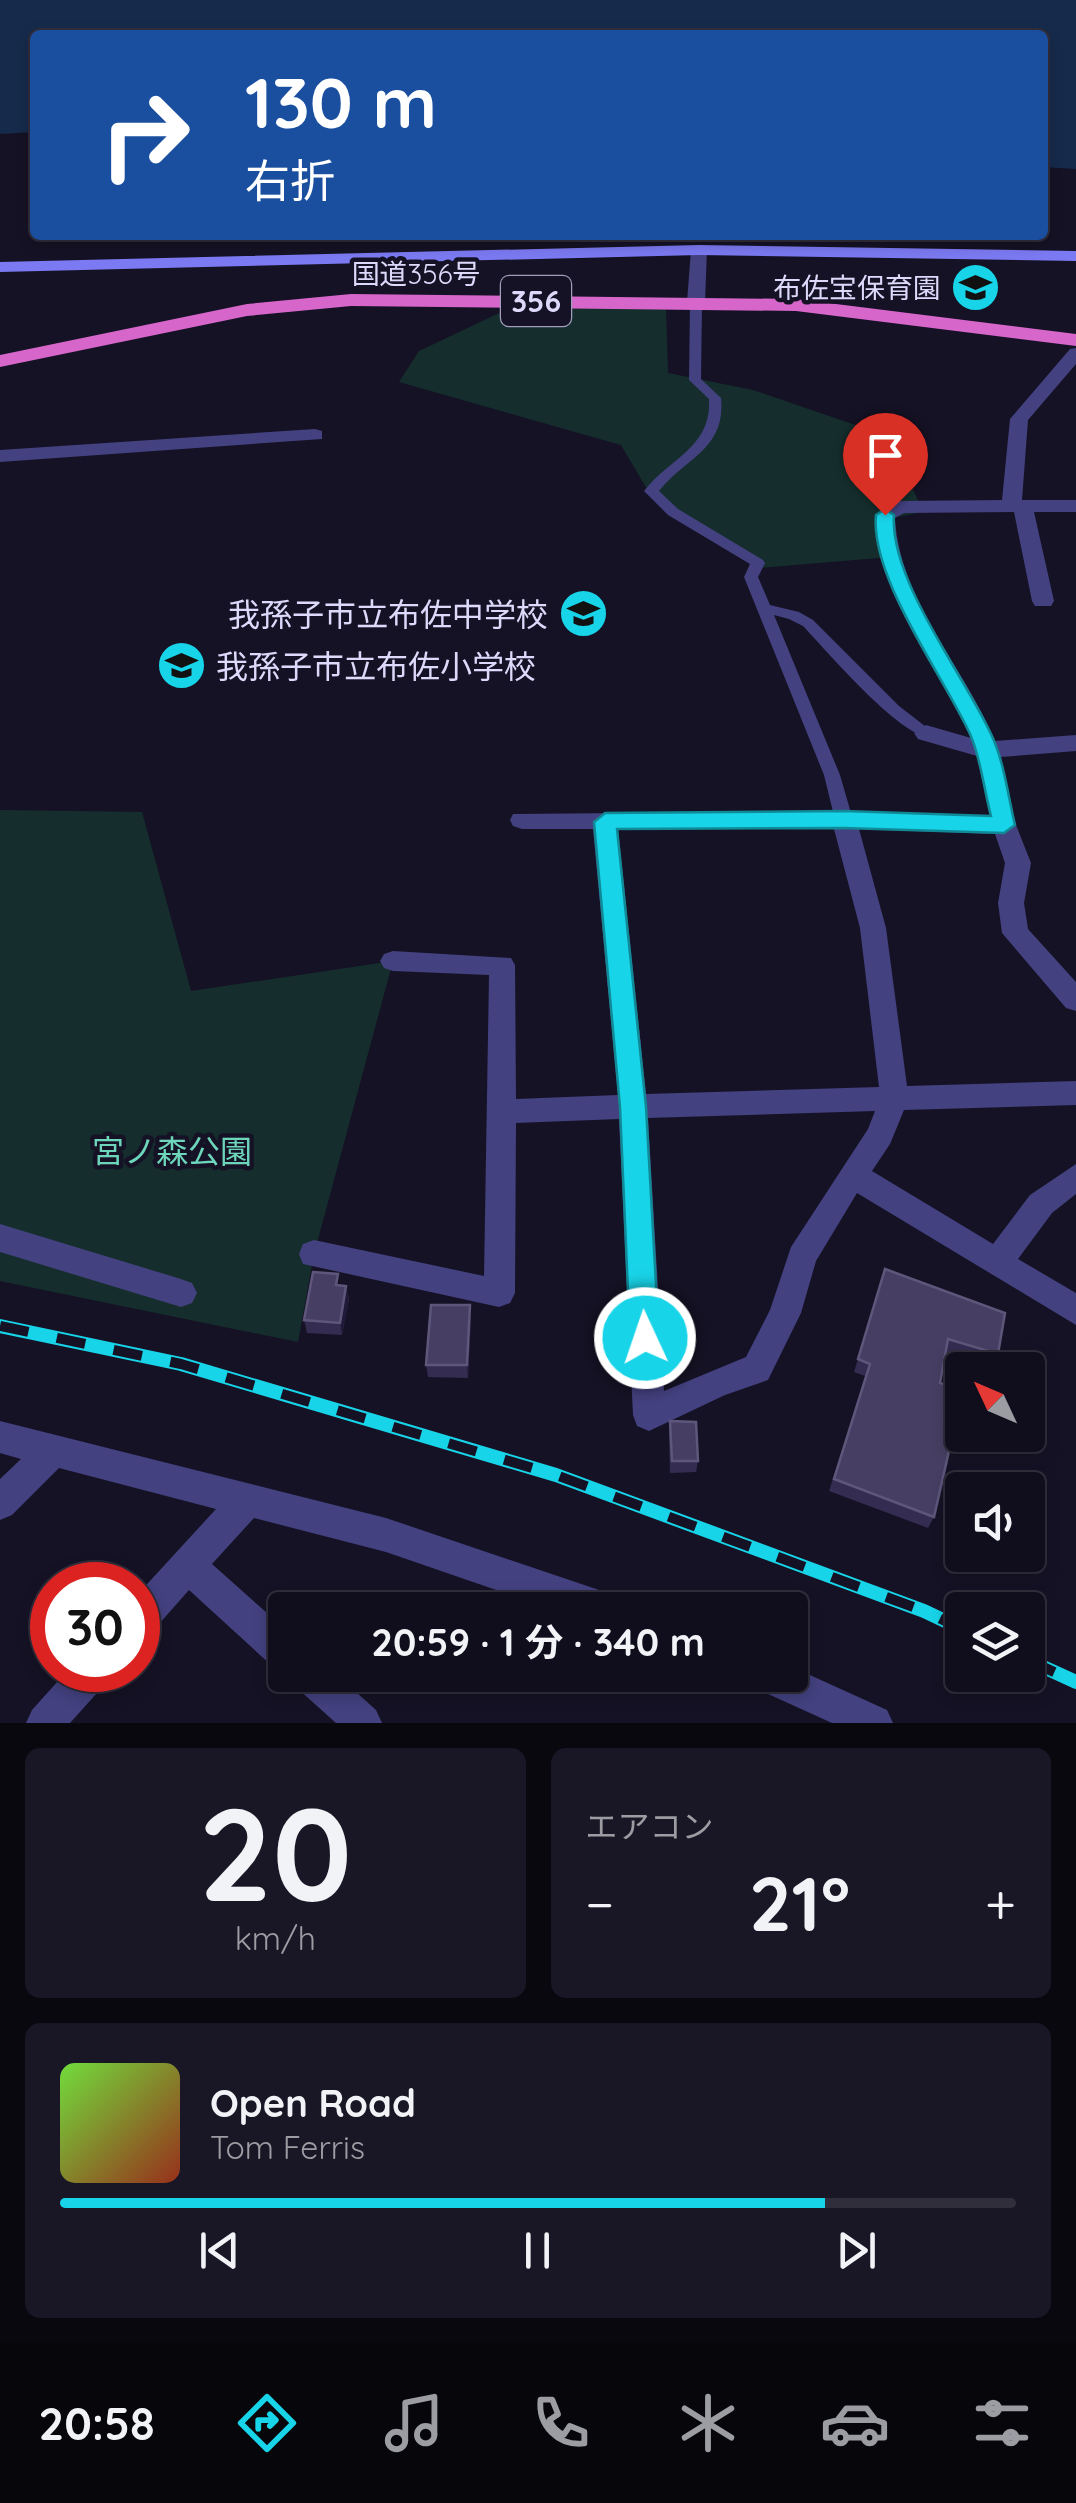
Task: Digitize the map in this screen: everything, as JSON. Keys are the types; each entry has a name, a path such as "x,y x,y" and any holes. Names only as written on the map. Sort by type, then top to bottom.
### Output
{"highway":[{"name":"国道356号","path":"0,361 294,304 430,300 696,302 842,308 1076,340"}],"main road":[{"path":"0,268 699,250 1076,256"}],"street":[{"path":"696,302 699,250"},
{"path":"1043,601 1017,506 1019,419 1076,353"},
{"path":"0,456 314,435"},
{"path":"1076,506 900,507 885,515 884,531 902,587 986,750 1004,825 1018,863 1012,903 1016,933 1076,1000"},
{"path":"926,733 986,750 1076,743"},
{"path":"522,820 844,820 1004,825"},
{"path":"605,822 633,1107 648,1414 756,1369 785,1313 802,1257 826,1214 880,1136 894,1098 873,928 844,820"},
{"path":"314,1254 499,1293 502,965 393,961"},
{"path":"502,1112 1076,1093"},
{"path":"854,1176 1076,1310"},
{"path":"998,1260 1041,1204 1076,1177"},
{"path":"0,1238 180,1293"},
{"path":"0,1438 55,1448 404,1541 552,1592"},
{"path":"0,1502 55,1448"},
{"path":"160,1595 249,1498"},
{"path":"187,1565 268,1638"},
{"path":"46,1723 73,1692"},
{"path":"326,1692 353,1720"},
{"path":"806,1692 874,1723"}],"lane":[{"path":"696,302 694,380 715,398 714,430 706,442 651,491 673,512 758,563 750,577 832,775 844,820"},
{"path":"763,608 794,615 808,624 893,710 926,733"}],"green space":[{"path":"512,307 666,308 668,373 753,390 890,437 923,512 886,519 891,557 758,568 651,496 621,445 399,382 419,351"},
{"name":"宮ノ森公園","path":"0,810 142,812 191,991 393,961 314,1254 298,1342 0,1281"}],"water":[{"path":"0,0 1076,0 1076,169 1048,167 1048,30 30,30 30,132 0,134"}],"building":[{"path":"885,1269 1005,1313 998,1352 948,1339 940,1383 945,1385 945,1452 949,1452 934,1517 834,1479 870,1364 858,1359"},
{"path":"313,1272 338,1274 336,1285 346,1286 340,1323 304,1320"},
{"path":"431,1305 470,1305 467,1365 426,1365"},
{"path":"670,1421 696,1422 698,1461 672,1461"}],"railway":[{"path":"0,1326 181,1364 556,1475 945,1621"},
{"path":"1045,1668 1076,1682"}],"place":[{"name":"布佐宝保育園","path":"976,287"},
{"name":"我孫子市立布佐中学校","path":"583,614"},
{"name":"我孫子市立布佐小学校","path":"181,666"}],"route":[{"path":"645,1338 633,1107 605,822 844,820 1004,825 982,738 902,587 884,531 885,515"}]}
